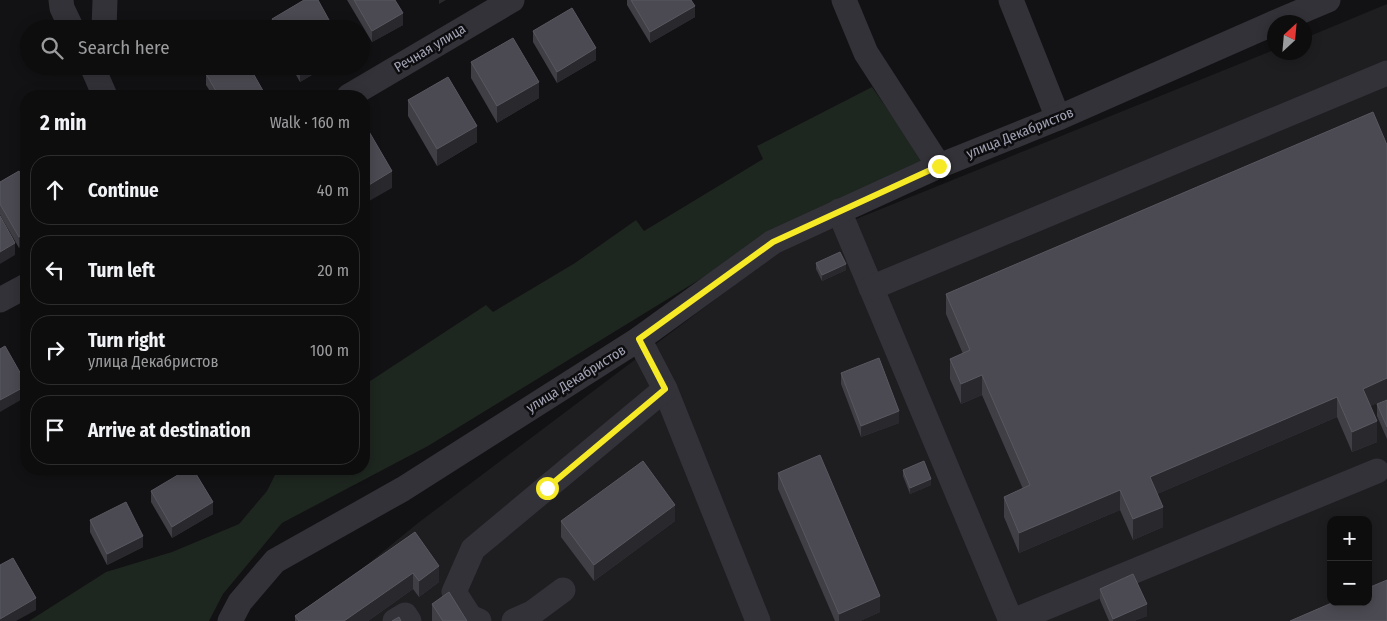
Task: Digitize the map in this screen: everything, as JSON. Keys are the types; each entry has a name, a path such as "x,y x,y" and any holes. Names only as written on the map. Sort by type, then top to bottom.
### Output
{"street":[{"path":"61,0 62,8 68,20"},
{"path":"104,20 105,0"},
{"name":"Речная улица","path":"359,90 512,0"},
{"path":"844,0 866,53 939,166"},
{"path":"1011,0 1058,118"},
{"name":"улица Декабристов","path":"1293,15 1328,0"},
{"name":"улица Декабристов","path":"230,621 240,602 275,561 403,489 639,339 773,242 939,166 1058,118 1267,27"},
{"path":"871,288 1387,73"},
{"path":"839,211 1012,621 1377,471"},
{"path":"0,300 20,289"},
{"path":"639,339 665,389 758,621"},
{"path":"478,621 470,617 454,592 473,549 665,389"},
{"path":"514,621 532,613 563,590"},
{"path":"395,621 405,615 409,621"}],"shaded area":[{"path":"1387,4 1387,621 298,621 418,523 782,249 1267,53 1267,60 1312,60 1312,35"},
{"path":"872,87 926,164 769,237 428,446 282,523 223,594 209,621 29,621 106,572 172,552 239,524 267,491 275,475 370,475 370,381 486,305 493,312 575,263 636,220 644,231 763,159 757,146"}],"building":[{"path":"304,0 318,0 329,20 273,20"},
{"path":"354,0 395,0 403,13 372,31 370,20 366,20"},
{"path":"631,0 691,0 695,6 650,32"},
{"path":"572,8 596,48 557,72 533,31"},
{"path":"513,38 539,82 497,106 471,62"},
{"path":"207,75 254,75 263,90 215,90"},
{"path":"448,77 477,126 437,149 408,100"},
{"path":"1373,112 1387,145 1387,378 1363,389 1377,421 1352,432 1337,397 1150,477 1163,507 1133,519 1120,490 1019,533 1004,497 1030,485 982,375 961,384 950,359 970,350 946,294"},
{"path":"370,133 392,171 370,184"},
{"path":"19,171 19,237 0,204 0,182"},
{"path":"0,216 15,243 0,252"},
{"path":"840,252 846,264 822,275 816,263"},
{"path":"5,346 20,372 20,389 0,400 0,349"},
{"path":"879,358 899,411 861,426 841,373"},
{"path":"1387,400 1387,427 1377,404"},
{"path":"820,455 880,596 839,614 778,473"},
{"path":"643,461 675,505 594,565 561,521"},
{"path":"924,461 931,479 910,488 903,470"},
{"path":"178,475 197,475 213,502 172,527 151,491"},
{"path":"126,502 143,536 107,554 90,520"},
{"path":"415,532 439,566 419,581 413,573 344,621 299,621 295,616"},
{"path":"13,558 36,598 0,619 0,565"},
{"path":"1133,574 1147,604 1113,619 1100,589"},
{"path":"1387,580 1387,621 1290,621 1327,605 1372,606 1372,586"},
{"path":"449,592 467,621 443,621 432,604"},
{"path":"399,617 401,621 392,621"}],"route":[{"path":"547,488 665,389 639,339 773,242 939,166"}]}
